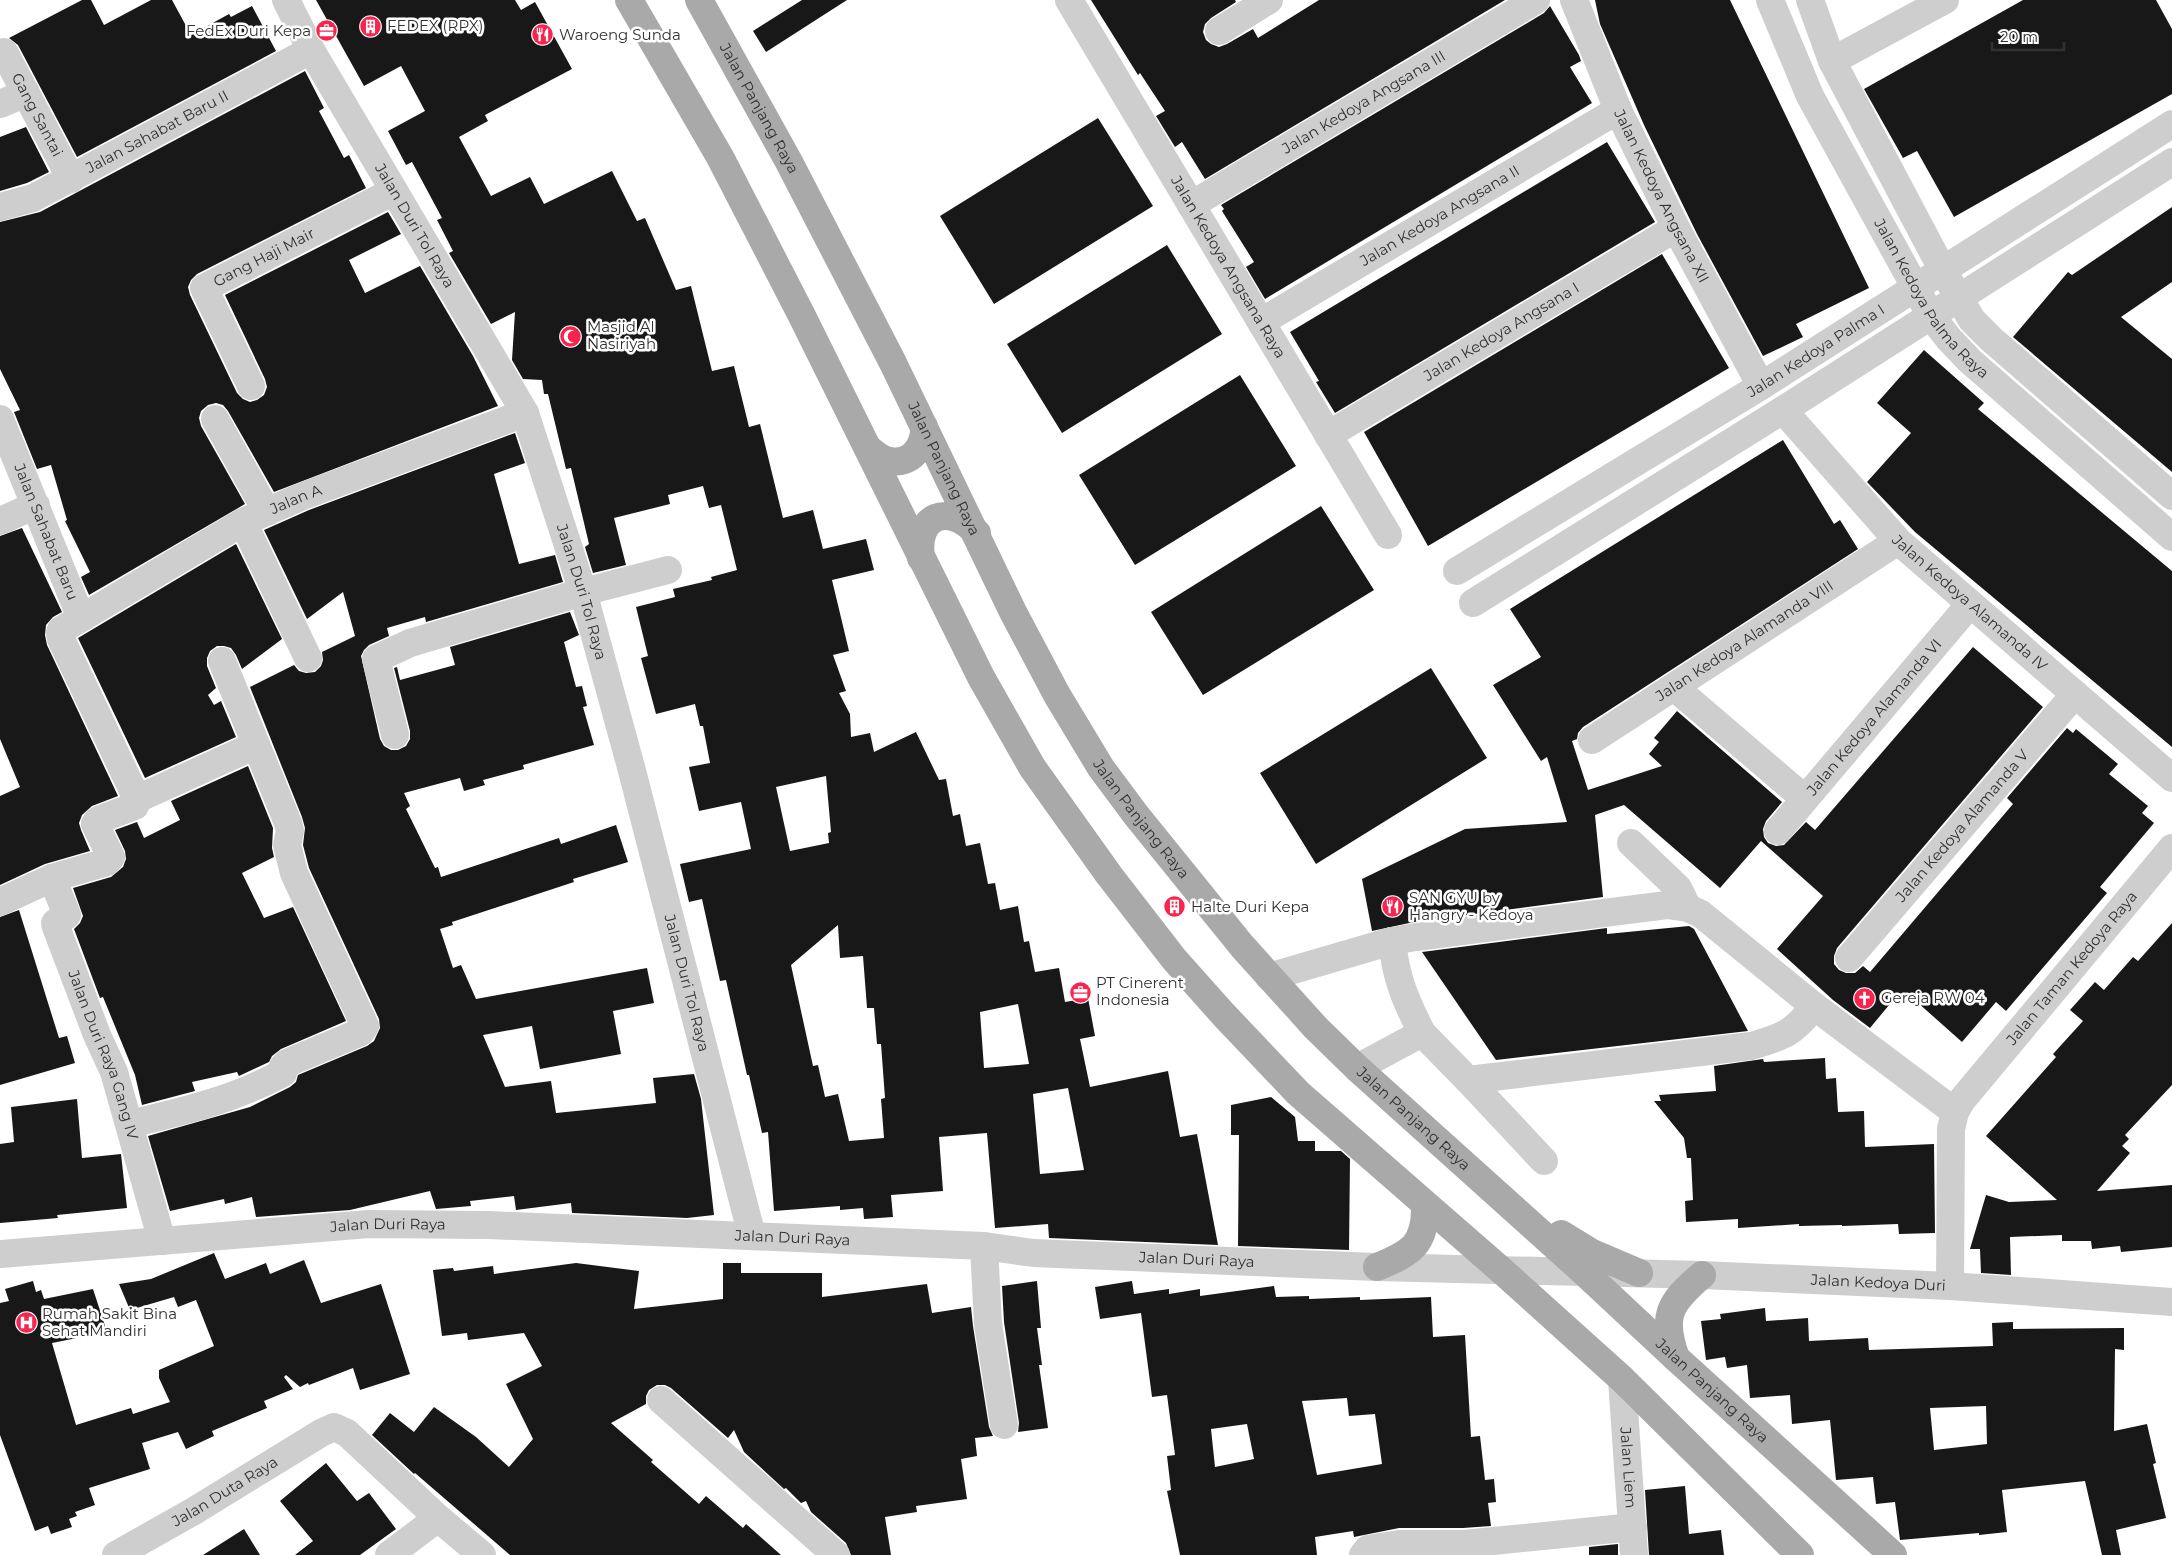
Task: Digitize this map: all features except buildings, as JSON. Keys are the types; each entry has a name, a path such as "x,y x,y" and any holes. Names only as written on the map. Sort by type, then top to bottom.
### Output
{"main road":[{"path":"629,0 720,157 869,449 981,677 1032,767 1148,926 1222,1014 1298,1093 1501,1270 1622,1379 1800,1555"},
{"name":"Jalan Panjang Raya","path":"699,0 793,171 924,427 1018,620 1075,726 1101,768 1158,844 1269,977 1357,1068 1584,1272 1893,1555"},
{"path":"869,449 882,459 903,461 919,450 925,435 924,427"},
{"path":"921,558 920,547 923,531 927,525 938,518 950,516 960,519 977,534"},
{"path":"1501,1199 1592,1253 1639,1273"},
{"path":"1377,1267 1408,1253 1418,1244 1426,1219 1425,1204"},
{"path":"1676,1358 1669,1338 1670,1311 1684,1290 1702,1275"}],"street":[{"name":"Jalan Duri Tol Raya","path":"286,0 311,50 525,413 583,592 631,767 752,1236"},
{"name":"Jalan Kedoya Angsana Raya","path":"1069,0 1388,535"},
{"name":"Jalan Kedoya Angsana III","path":"1191,205 1536,0"},
{"name":"Jalan Kedoya Angsana XII","path":"1574,0 1618,110 1676,228 1761,386"},
{"name":"Jalan Kedoya Palma Raya","path":"1770,0 1810,96 1931,316 1949,340 1970,360 2172,537"},
{"name":"Jalan Kedoya Palma Raya","path":"1810,0 1832,61 1942,271 1972,320 1991,340 2172,496"},
{"path":"1832,61 1946,0"},
{"path":"1219,31 1264,1"},
{"name":"Jalan Sahabat Baru II","path":"0,207 33,198 71,179 311,50"},
{"name":"Gang Santai","path":"4,52 71,179"},
{"path":"0,104 26,93"},
{"name":"Jalan Kedoya Angsana II","path":"1261,322 1618,110"},
{"name":"Jalan Kedoya Palma I","path":"1457,571 1761,386 2172,124"},
{"name":"Jalan Kedoya Palma I","path":"1473,603 1783,410 2172,162"},
{"name":"Gang Haji Mair","path":"251,386 204,288 394,191"},
{"name":"Jalan Kedoya Angsana I","path":"1328,435 1676,228"},
{"name":"Jalan Kedoya Alamanda IV","path":"1783,410 1898,541 2172,778"},
{"name":"Jalan A","path":"138,799 60,636 61,630 255,517 525,413"},
{"name":"Jalan Sahabat Baru","path":"0,419 81,618"},
{"path":"215,419 255,517 308,658"},
{"path":"1613,476 1631,505"},
{"path":"0,520 36,505"},
{"name":"Jalan Kedoya Alamanda VIII","path":"1592,740 1898,541"},
{"path":"395,735 376,658 410,643 583,592 668,570"},
{"name":"Jalan Kedoya Alamanda VI","path":"1778,831 1970,604"},
{"path":"130,1124 211,1104 242,1094 279,1075 283,1072 283,1067 287,1063 361,1032 365,1026 294,874 287,845 290,831 288,822 222,661"},
{"path":"1674,687 1805,799"},
{"name":"Jalan Kedoya Alamanda V","path":"1849,958 2075,694"},
{"path":"0,902 52,878 110,860 111,857 95,824 98,820 135,806 138,799 256,745"},
{"path":"1631,843 1678,888 1688,908"},
{"name":"Jalan Taman Kedoya Raya","path":"1955,1112 2172,848"},
{"name":"Jalan Duri Raya Gang IV","path":"52,878 67,915 55,923 56,927 97,1035 114,1072 162,1241"},
{"path":"1269,977 1392,941 1667,905 1688,908 1700,914 1814,1006 1955,1112 1952,1129 1950,1286"},
{"path":"1392,941 1395,971 1404,997 1422,1033 1544,1161"},
{"path":"1468,1080 1751,1046 1779,1038 1800,1024 1814,1006"},
{"path":"1357,1068 1422,1033"},
{"name":"Jalan Duri Raya","path":"0,1254 369,1224 488,1225 984,1246 1033,1253 1377,1267 1584,1272"},
{"path":"984,1246 988,1324 1004,1425"},
{"name":"Jalan Kedoya Duri","path":"1584,1272 1702,1275 1950,1286 2172,1302"},
{"name":"Jalan Liem","path":"1622,1379 1634,1555"},
{"path":"661,1400 824,1551"},
{"name":"Jalan Duta Raya","path":"116,1555 194,1511 321,1433 334,1427 347,1433 438,1518"},
{"path":"389,1555 438,1518 482,1555"},
{"path":"1364,1555 1368,1549 1399,1544 1464,1544 1633,1527"}],"place":[{"name":"FEDEX (RPX)","path":"371,26"},
{"name":"FedEx Duri Kepa","path":"327,31"},
{"name":"Waroeng Sunda","path":"543,35"},
{"name":"Masjid Al Nasiriyah","path":"571,336"},
{"name":"Halte Duri Kepa","path":"1175,907"},
{"name":"SAN GYU by Hangry - Kedoya","path":"1393,907"},
{"name":"PT Cinerent Indonesia","path":"1080,992"},
{"name":"Gereja RW 04","path":"1865,998"},
{"name":"Rumah Sakit Bina Sehat Mandiri","path":"26,1323"}]}
